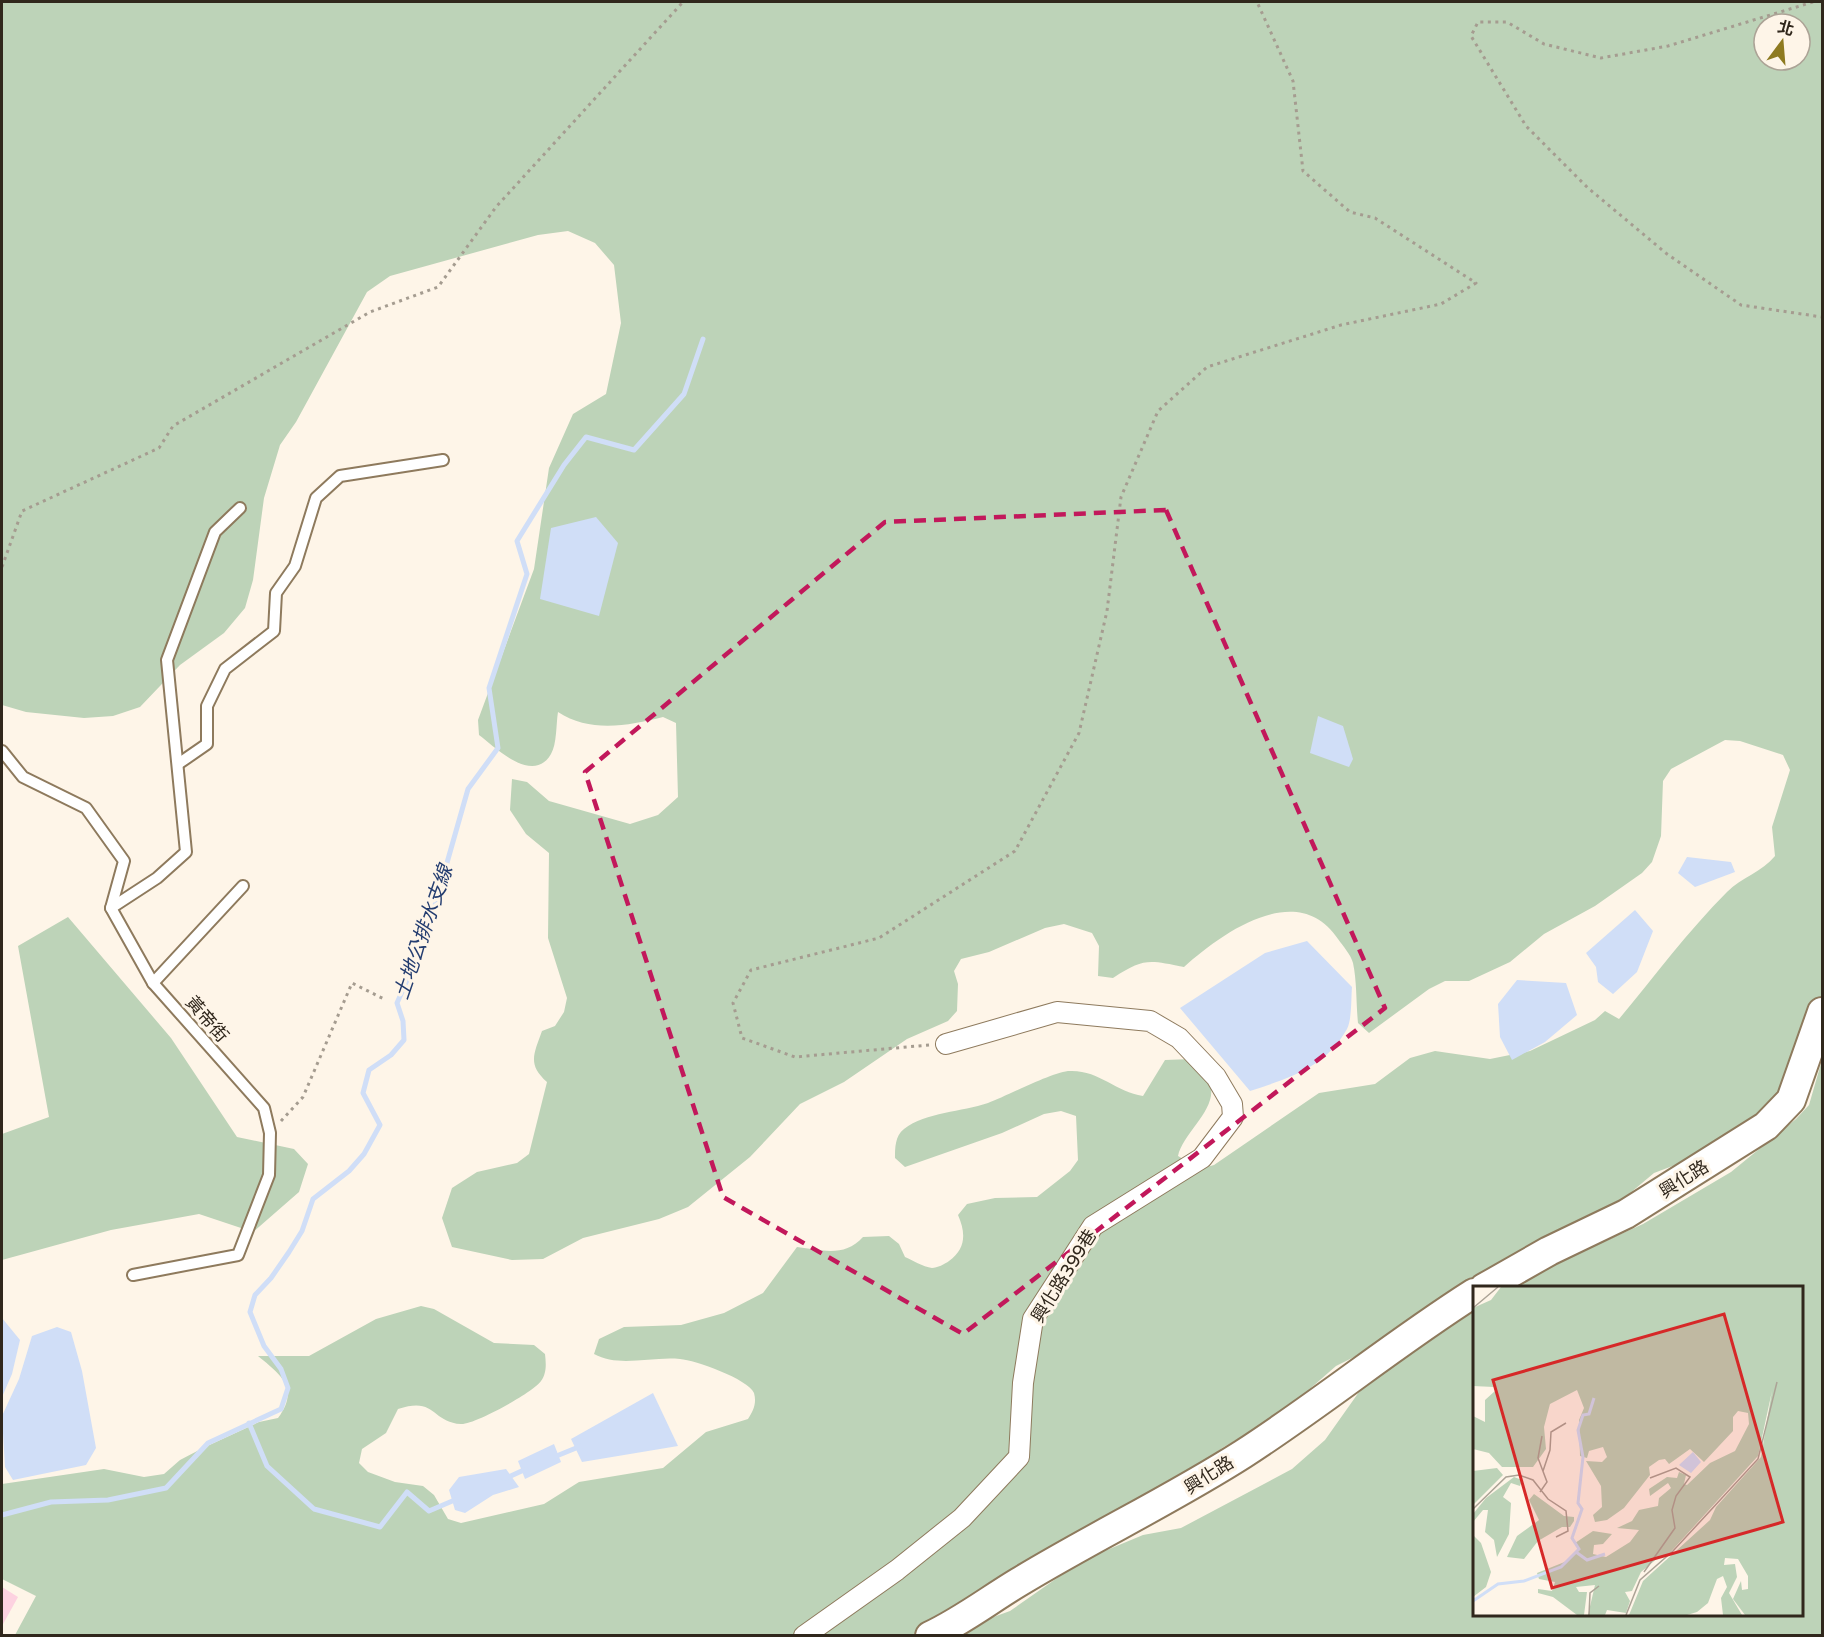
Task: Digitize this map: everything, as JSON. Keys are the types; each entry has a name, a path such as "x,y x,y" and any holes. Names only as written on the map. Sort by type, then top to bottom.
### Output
{"street":[{"name":"興化路399巷","path":"804,1635 897,1570 962,1518 1019,1457 1023,1383 1033,1319 1093,1226 1202,1158 1233,1118 1232,1104 1216,1077 1179,1038 1150,1021 1110,1019 1057,1012 946,1044"},
{"name":"興化路","path":"1486,1286 1549,1251 1626,1214 1766,1126 1791,1100 1822,1012"},
{"name":"興化路","path":"930,1635 962,1621 1018,1582 1185,1490 1236,1459 1377,1358 1473,1294"}],"lane":[{"path":"178,764 207,744 207,706 225,669 274,631 276,593 295,566 316,498 340,476 443,460"},
{"path":"111,908 157,878 186,852 167,660 215,532 240,508"},
{"path":"2,751 23,777 86,808 124,861 111,908"},
{"path":"153,983 243,886"},
{"name":"黃帝街","path":"111,908 153,983 264,1108 270,1133 269,1175 238,1255 133,1275"}],"path":[{"path":"2,567 22,511 159,448 173,426 370,312 438,287 496,207 683,2"},
{"path":"946,1044 795,1057 742,1038 733,1003 751,970 879,938 1015,851 1079,733 1107,611 1121,497 1158,411 1207,367 1341,325 1441,304 1476,283 1375,218 1350,212 1303,171 1293,81 1257,2"},
{"path":"1814,2 1668,46 1601,58 1544,44 1508,22 1478,22 1471,36 1526,126 1588,188 1667,254 1741,305 1822,317"},
{"path":"270,1133 303,1097 352,984 384,999"}],"highlighted area":[{"path":"1166,510 1385,1008 963,1334 723,1197 585,772 885,522"}],"green space":[{"path":"2,2 1822,2 1822,996 1796,1052 1776,1105 1723,1147 1654,1173 1623,1199 1400,1325 1374,1347 1336,1366 1281,1414 1222,1448 1154,1500 1002,1581 912,1635 15,1635 36,1596 2,1579 2,1484 104,1469 144,1477 164,1474 180,1460 203,1448 259,1422 278,1418 287,1398 285,1383 274,1369 258,1356 309,1356 376,1319 421,1306 434,1309 494,1343 534,1345 545,1354 544,1375 536,1386 516,1400 468,1423 451,1422 420,1406 398,1409 386,1433 362,1449 359,1463 368,1472 395,1482 423,1486 434,1495 448,1519 461,1523 544,1504 579,1482 663,1468 706,1432 748,1419 755,1404 754,1393 732,1376 687,1360 669,1358 625,1361 604,1358 594,1354 599,1339 624,1327 681,1325 724,1313 763,1293 797,1247 832,1251 848,1248 863,1237 889,1236 899,1244 905,1257 921,1265 939,1267 959,1251 963,1234 958,1215 967,1204 995,1198 1037,1197 1070,1171 1078,1160 1076,1116 1061,1111 1044,1114 1002,1133 905,1167 895,1158 895,1146 901,1132 913,1123 988,1103 1042,1079 1070,1071 1099,1077 1133,1094 1143,1096 1165,1060 1192,1059 1209,1081 1210,1100 1206,1110 1181,1147 1178,1156 1200,1169 1214,1165 1319,1093 1375,1084 1410,1058 1435,1051 1490,1059 1530,1051 1595,1020 1605,1011 1619,1019 1713,907 1733,887 1770,862 1775,856 1772,827 1790,770 1783,755 1740,741 1725,740 1671,769 1663,781 1661,836 1652,862 1642,873 1595,906 1544,934 1510,962 1469,981 1445,981 1429,989 1369,1033 1358,1023 1351,957 1338,939 1321,922 1303,913 1282,912 1261,917 1219,939 1184,967 1147,962 1132,967 1113,978 1098,976 1099,946 1092,933 1064,924 1045,928 989,952 961,959 954,971 958,984 957,1011 948,1021 907,1039 844,1082 800,1104 750,1157 688,1207 659,1219 583,1238 543,1259 512,1260 452,1247 442,1218 452,1188 477,1172 517,1163 529,1154 547,1082 537,1070 535,1052 542,1031 555,1026 564,1012 567,998 548,938 549,853 526,834 510,810 512,779 527,782 549,801 630,824 658,815 678,797 676,723 663,717 609,726 583,723 558,712 553,750 543,763 535,766 515,761 479,735 478,720 534,569 549,468 573,414 606,394 621,323 614,265 595,243 568,231 538,235 390,276 367,292 296,422 280,445 264,498 253,580 245,608 224,633 180,665 140,707 113,716 84,718 26,712 2,705"},
{"path":"68,917 171,1038 237,1137 294,1149 308,1164 299,1192 253,1232 199,1214 111,1230 2,1260 2,1134 49,1117 18,946"},
{"path":"1822,1060 1822,1635 941,1636 1010,1611 1083,1560 1143,1535 1181,1528 1292,1469 1325,1440 1359,1392 1402,1352 1473,1307 1473,1616 1803,1616 1803,1286 1506,1286 1643,1224 1731,1172 1796,1119 1809,1105"}],"water":[{"path":"596,517 618,543 599,616 540,599 551,528"},
{"path":"1318,716 1343,726 1353,759 1349,767 1310,753"},
{"path":"1687,857 1731,862 1735,872 1695,887 1678,873"},
{"path":"1635,910 1653,931 1637,972 1613,994 1598,982 1596,967 1586,953"},
{"path":"1307,941 1352,987 1349,1025 1328,1053 1305,1070 1250,1091 1180,1008 1265,953"},
{"path":"1517,980 1566,983 1577,1015 1545,1042 1512,1060 1500,1037 1498,1004"},
{"path":"2,1318 20,1340 12,1374 2,1397"},
{"path":"57,1327 71,1332 82,1371 96,1448 86,1465 13,1480 5,1467 2,1416 19,1379 32,1336"},
{"path":"653,1393 678,1446 582,1462 571,1439"},
{"path":"554,1444 561,1462 525,1479 518,1461"},
{"path":"506,1469 519,1487 493,1495 465,1513 455,1510 449,1490 459,1477"}],"building":[{"path":"2,1587 18,1597 2,1626"}],"waterway":[{"name":"土地公排水支線","path":"2,1515 51,1502 108,1500 166,1488 208,1443 281,1409 288,1388 281,1369 264,1346 250,1312 255,1295 271,1278 302,1231 313,1199 349,1171 364,1154 380,1125 363,1093 369,1070 391,1055 404,1040 403,1021 397,1003 425,940 468,789 498,748 489,688 527,574 517,541 564,465 586,437 634,450 684,394 703,339"},
{"path":"249,1423 267,1466 314,1509 380,1527 407,1492 429,1511 457,1499"},
{"path":"554,1457 581,1446"},
{"path":"504,1479 526,1469"}]}
